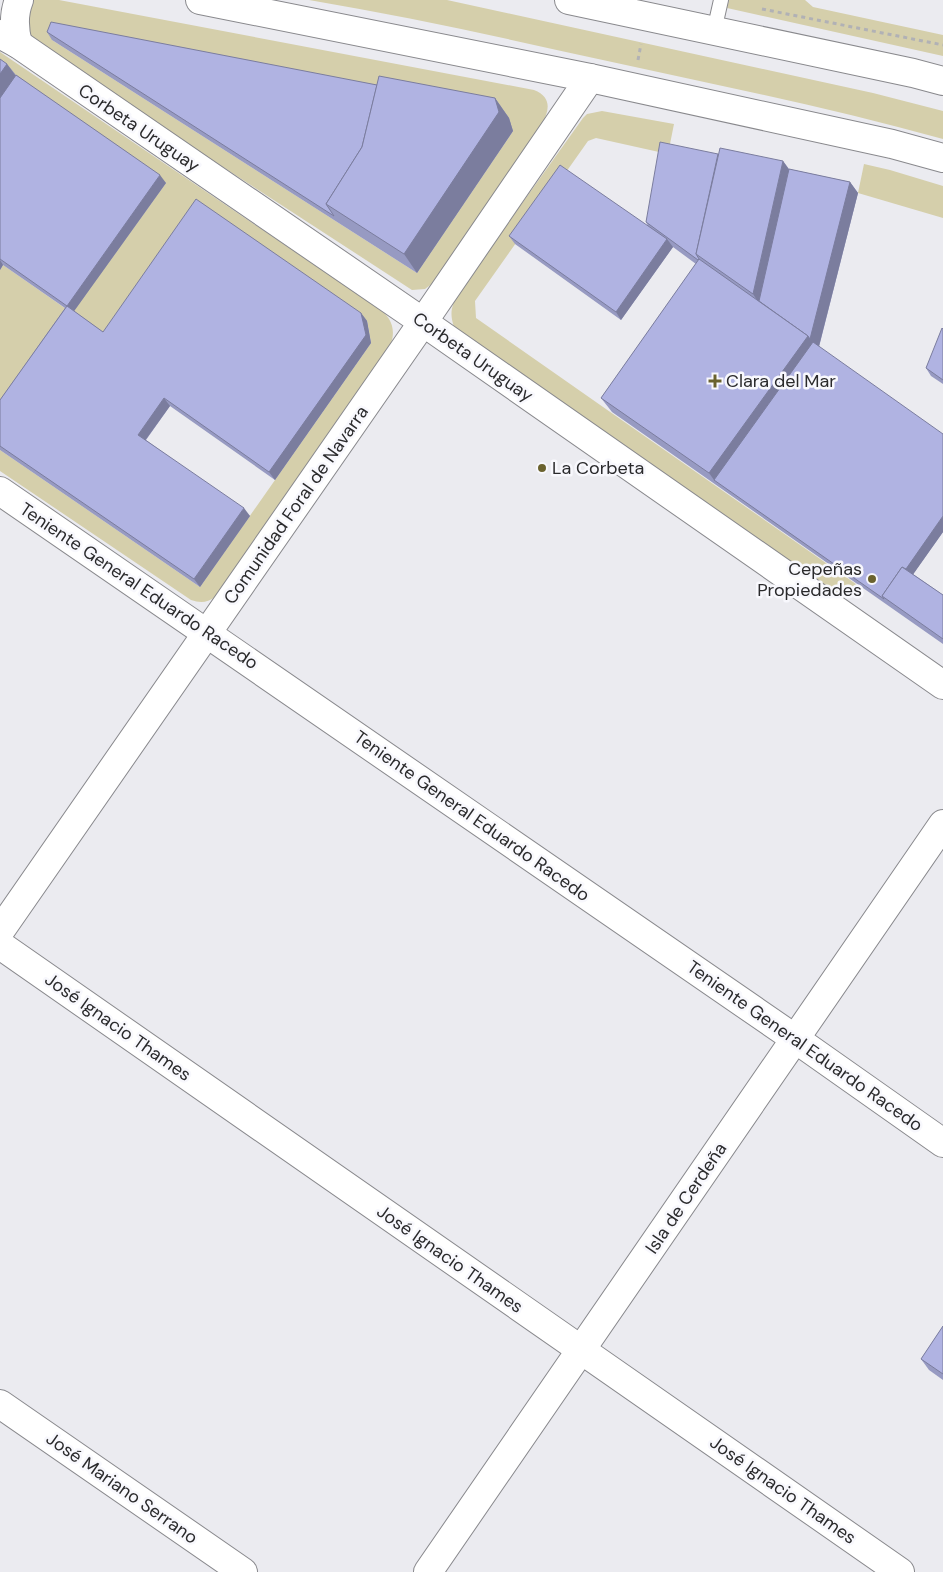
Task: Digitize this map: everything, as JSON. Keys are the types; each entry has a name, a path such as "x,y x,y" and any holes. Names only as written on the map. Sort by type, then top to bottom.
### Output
{"street":[{"path":"9,39 19,0"},
{"path":"200,0 590,78 892,144 943,158"},
{"path":"569,0 913,72 943,80"},
{"name":"Corbeta Uruguay","path":"9,39 423,322 943,685"},
{"name":"Comunidad Foral de Navarra","path":"0,931 590,78"},
{"name":"Teniente General Eduardo Racedo","path":"0,491 207,632 943,1142"},
{"name":"Isla de Cerdeña","path":"428,1572 582,1351 794,1038 943,824"},
{"name":"José Ignacio Thames","path":"0,945 900,1572"},
{"name":"José Mariano Serrano","path":"0,1404 243,1572"}],"lane":[{"path":"714,31 720,0"}],"path":[{"path":"758,8 943,45"},
{"path":"636,67 641,43"}],"shaded area":[{"path":"30,0 59,0 534,90 547,101 548,107 539,129 433,283 425,289 412,290 31,42 24,10","holes":["52,40 513,131 417,273"]},
{"path":"309,0 447,0 873,93 943,111 943,139 737,89 461,29"},
{"path":"729,0 805,0 813,7 943,35 943,56 727,8"},
{"path":"0,52 378,308 389,319 393,328 391,344 215,597 209,600 200,602 191,600 0,471 0,450 200,587 371,343 367,321 108,340 0,416 0,270 3,265 72,313 166,183 0,69"},
{"path":"602,111 674,124 668,154 596,138 588,141 475,301 476,318 856,584 842,602 454,327 452,309 458,293 583,118 587,114"},
{"path":"864,164 943,186 943,218 858,193"}],"building":[{"path":"51,22 377,85 362,147 326,204 334,216 47,32"},
{"path":"0,59 7,64 0,74"},
{"path":"16,75 160,175 67,306 0,259 0,98"},
{"path":"379,76 495,98 499,112 404,254 326,204 362,147"},
{"path":"660,142 718,154 696,254 698,260 646,222"},
{"path":"720,148 783,161 753,294 696,254"},
{"path":"560,165 667,239 616,312 509,236"},
{"path":"789,169 850,182 810,339 759,301"},
{"path":"196,199 361,313 366,335 269,472 164,398 138,435 244,508 194,579 0,446 0,400 67,306 103,332"},
{"name":"Clara del Mar","path":"699,259 808,336 709,473 601,398"},
{"path":"943,329 943,380 926,368"},
{"path":"813,342 943,434 943,516 906,569 902,567 882,596 884,599 714,480"},
{"path":"902,567 943,595 943,639 882,596"},
{"path":"943,1326 943,1374 921,1359"}],"place":[{"name":"Clara del Mar","path":"715,381"},
{"name":"La Corbeta","path":"542,468"},
{"name":"Cepeñas Propiedades","path":"872,579"}]}
